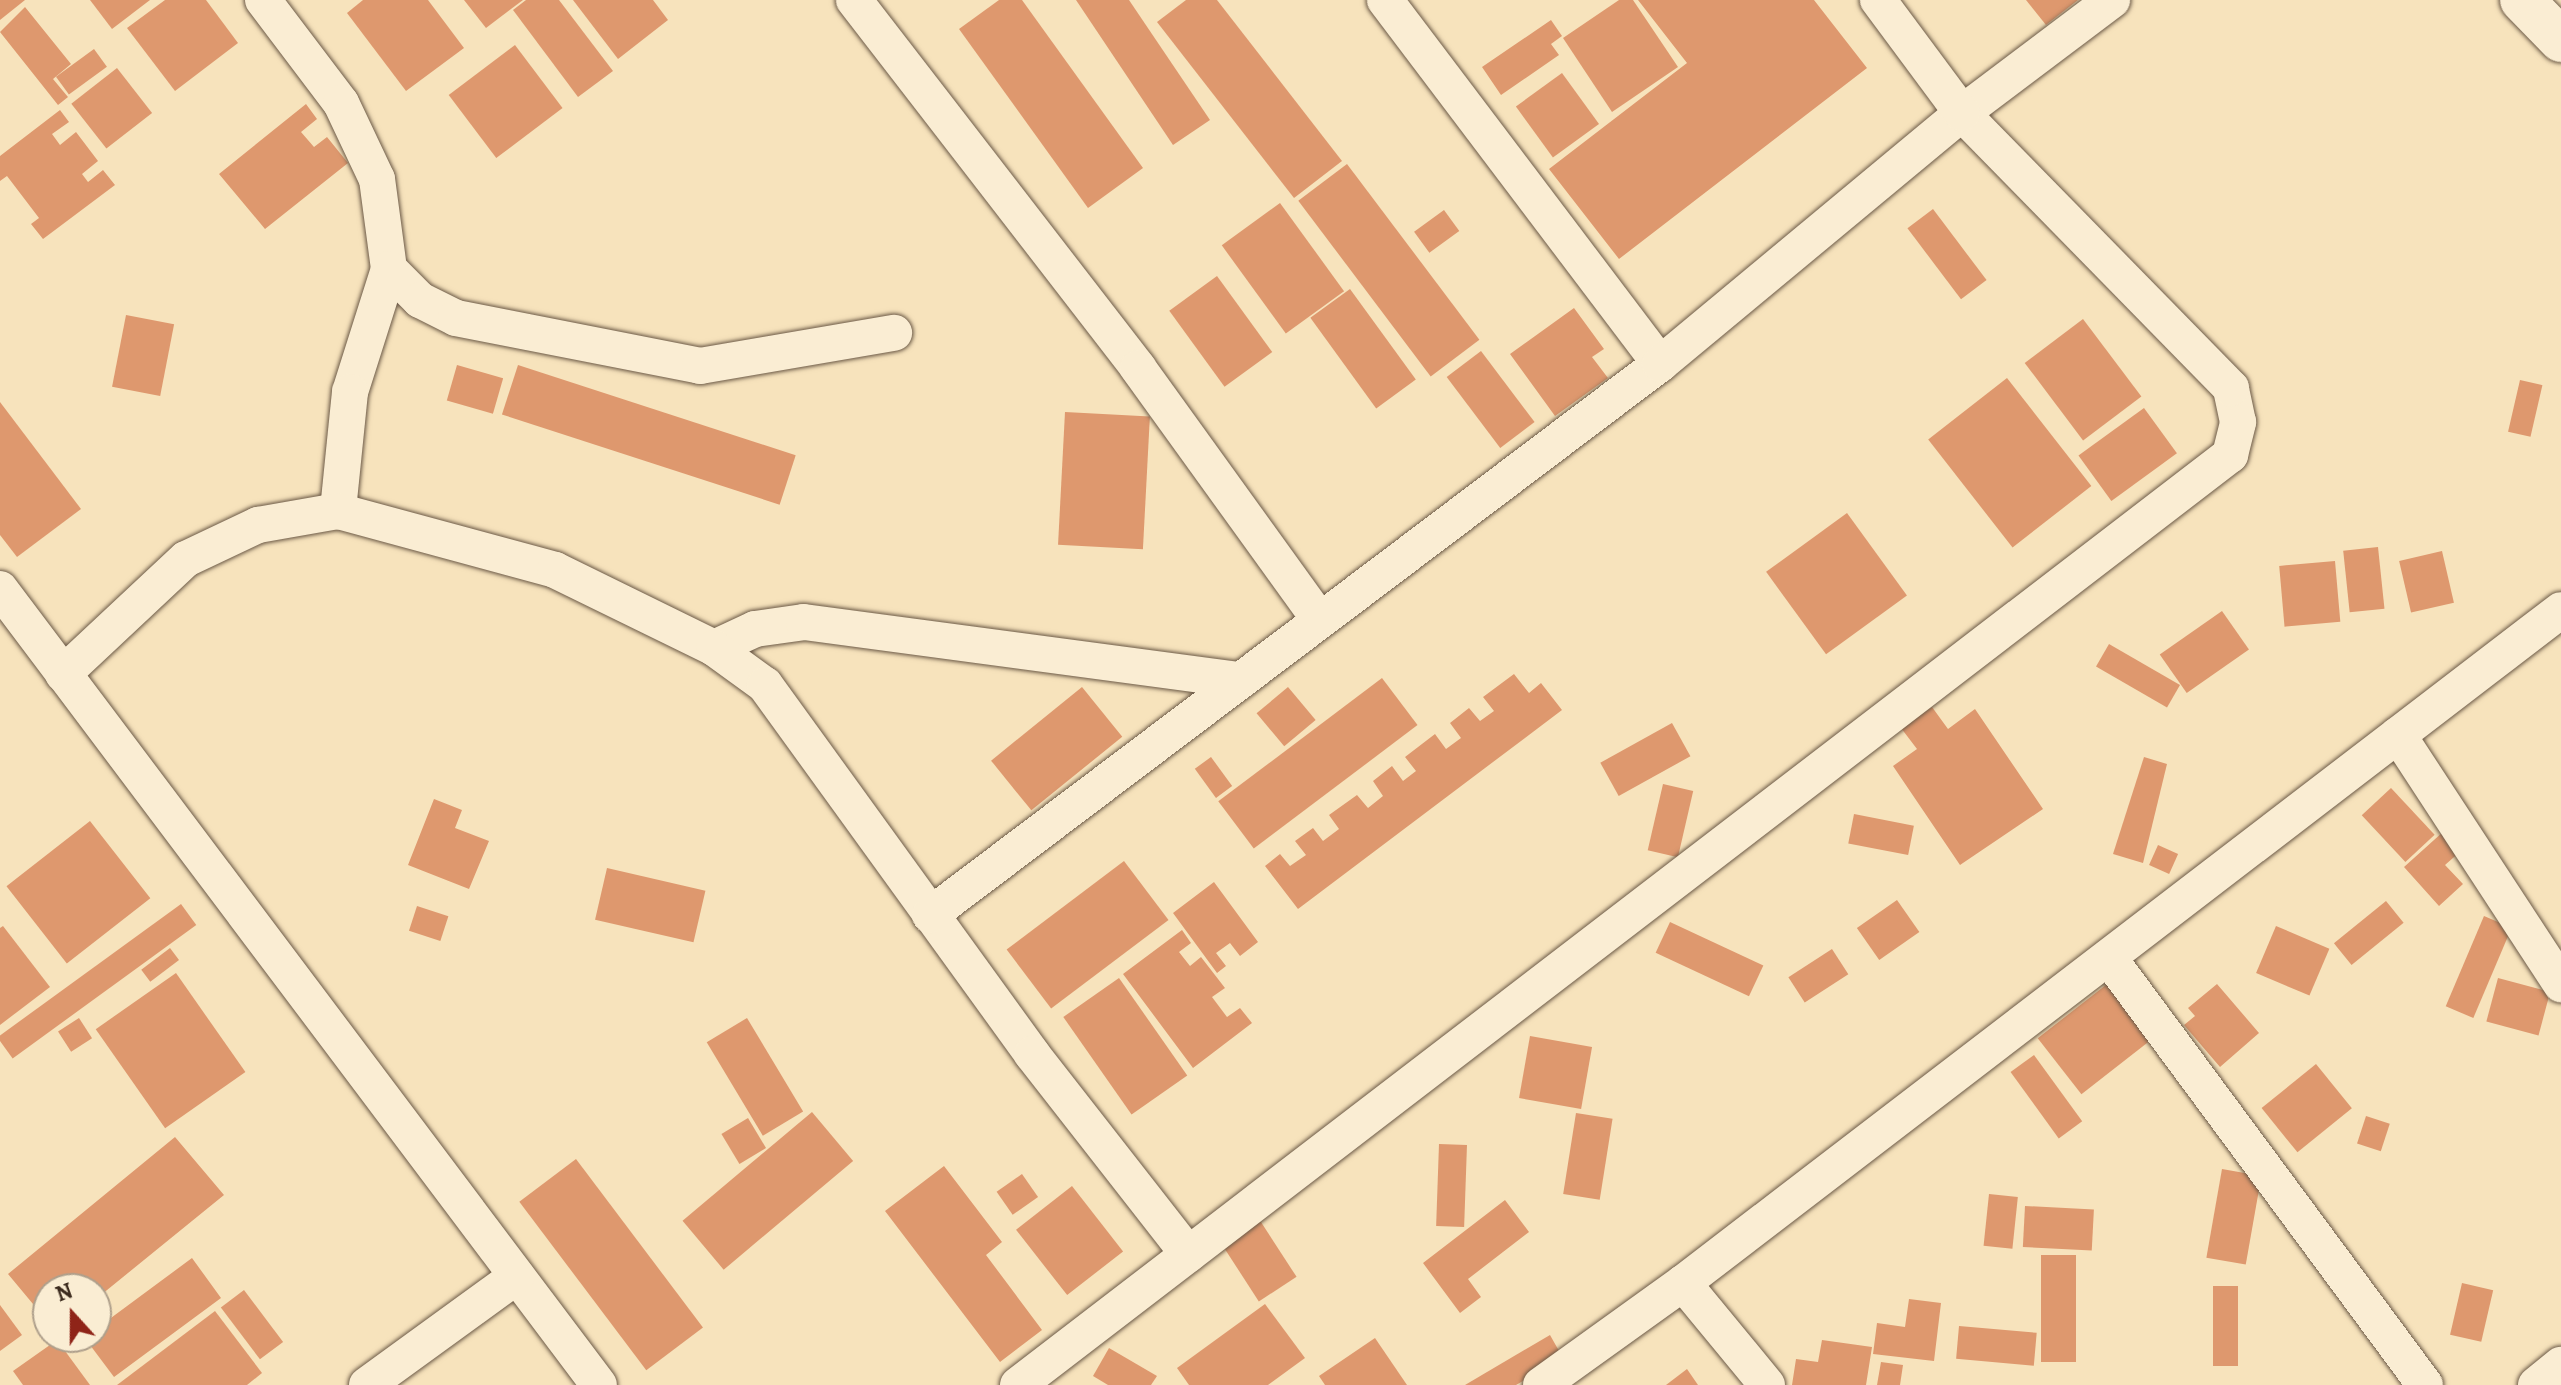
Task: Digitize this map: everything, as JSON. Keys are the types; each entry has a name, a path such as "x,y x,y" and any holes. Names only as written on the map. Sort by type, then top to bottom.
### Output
{"street":[{"path":"263,0 341,103 361,138 377,179 389,269 350,392 338,511"},
{"path":"854,0 1138,368 1320,620"},
{"path":"1385,0 1660,364"},
{"path":"1018,1385 2230,455 2238,422 2231,388 1962,113 1878,0"},
{"path":"930,915 1660,364 1962,113 2112,0"},
{"path":"2522,0 2561,40"},
{"path":"389,269 420,300 456,318 700,366 894,333"},
{"path":"63,674 186,559 258,525 338,511 555,570 714,648 765,685 930,915 1188,1254"},
{"path":"0,589 599,1385"},
{"path":"1541,1385 1683,1283 2561,610"},
{"path":"714,648 755,629 804,622 1241,680"},
{"path":"2398,735 2561,984"},
{"path":"2109,958 2425,1385"},
{"path":"367,1385 517,1276"},
{"path":"1683,1283 1767,1385"},
{"path":"2536,1385 2561,1365"}],"building":[{"path":"0,0 25,0 0,20"},
{"path":"90,0 150,0 112,29"},
{"path":"165,0 206,0 238,43 175,91 127,28"},
{"path":"363,0 428,0 464,48 406,91 347,13"},
{"path":"464,0 523,0 486,28"},
{"path":"526,0 559,0 613,71 578,97 513,10"},
{"path":"573,0 653,0 668,20 618,59"},
{"path":"999,0 1022,0 1143,168 1088,208 959,29"},
{"path":"1076,0 1129,0 1210,120 1173,145"},
{"path":"1186,0 1217,0 1342,161 1294,198 1157,22"},
{"path":"1619,0 1633,0 1678,67 1612,112 1563,38"},
{"path":"1638,0 1814,0 1867,68 1619,259 1549,169 1687,63"},
{"path":"2026,0 2078,0 2046,25"},
{"path":"25,7 71,64 53,79 68,97 58,105 0,32"},
{"path":"1551,20 1562,36 1551,44 1559,55 1501,95 1482,67"},
{"path":"515,45 563,108 496,158 449,95"},
{"path":"94,49 107,67 69,94 56,77"},
{"path":"117,68 152,113 106,149 71,104"},
{"path":"1562,73 1599,124 1553,157 1516,107"},
{"path":"306,104 317,119 301,132 314,147 327,137 348,163 265,229 219,174"},
{"path":"60,110 69,122 52,134 60,145 76,132 98,161 82,174 88,182 103,170 115,185 43,239 31,224 39,218 7,176 0,181 0,156"},
{"path":"1347,164 1479,340 1431,376 1298,201"},
{"path":"1280,203 1344,291 1286,334 1222,245"},
{"path":"1933,209 1987,280 1961,299 1907,228"},
{"path":"1444,210 1459,231 1429,253 1414,232"},
{"path":"1217,276 1272,352 1225,387 1169,311"},
{"path":"1350,289 1416,380 1376,408 1310,318"},
{"path":"1574,308 1604,349 1592,357 1608,378 1555,416 1510,354"},
{"path":"126,315 174,324 160,396 112,387"},
{"path":"2083,319 2141,396 2083,440 2025,363"},
{"path":"1481,351 1535,422 1500,448 1447,377"},
{"path":"457,365 503,378 493,414 447,401"},
{"path":"518,365 796,455 780,505 502,414"},
{"path":"2007,378 2091,486 2013,548 1928,440"},
{"path":"2520,380 2542,385 2530,437 2508,432"},
{"path":"0,402 81,509 17,557 0,535"},
{"path":"2144,408 2177,453 2111,501 2078,456"},
{"path":"1065,412 1150,416 1143,549 1058,545"},
{"path":"1847,513 1907,596 1826,654 1766,572"},
{"path":"2378,547 2384,609 2350,612 2343,551"},
{"path":"2442,551 2454,603 2411,613 2399,561"},
{"path":"2335,561 2340,622 2285,627 2279,566"},
{"path":"2222,611 2249,650 2187,693 2160,655"},
{"path":"2109,644 2180,685 2167,708 2096,667"},
{"path":"1514,674 1529,693 1541,683 1562,710 1298,909 1265,866 1280,854 1290,866 1306,855 1295,841 1313,828 1323,841 1339,829 1329,815 1357,795 1368,808 1383,796 1373,781 1392,766 1403,781 1416,771 1405,757 1435,734 1446,749 1461,738 1450,723 1469,708 1480,721 1494,711 1483,697"},
{"path":"1382,678 1418,725 1254,848 1218,801"},
{"path":"1082,687 1122,737 1031,810 991,761"},
{"path":"1288,687 1316,720 1284,746 1257,713"},
{"path":"1932,707 1948,729 1975,709 2043,809 1960,865 1893,766 1917,749 1901,728"},
{"path":"1672,723 1690,756 1619,796 1600,763"},
{"path":"1211,757 1232,786 1216,798 1195,769"},
{"path":"2144,757 2167,764 2143,863 2113,854"},
{"path":"1663,784 1693,791 1678,857 1648,850"},
{"path":"2391,788 2435,835 2405,862 2362,815"},
{"path":"434,799 462,810 455,828 489,841 469,889 408,865"},
{"path":"1854,814 1914,826 1908,855 1848,843"},
{"path":"90,821 150,898 67,963 6,886"},
{"path":"2444,831 2462,850 2445,865 2463,884 2439,906 2404,867"},
{"path":"2158,845 2178,854 2169,874 2149,865"},
{"path":"1124,861 1169,920 1051,1009 1007,949"},
{"path":"607,868 705,891 693,942 595,920"},
{"path":"1214,882 1258,942 1240,956 1230,943 1216,953 1226,966 1217,973 1173,913"},
{"path":"1897,900 1919,932 1879,960 1857,928"},
{"path":"2386,901 2404,923 2352,965 2334,943"},
{"path":"181,904 196,925 13,1058 0,1041 0,1036"},
{"path":"417,906 448,916 440,941 409,931"},
{"path":"2484,916 2512,928 2473,1018 2446,1006"},
{"path":"1670,922 1763,966 1749,996 1656,953"},
{"path":"3,926 50,987 0,1025 0,928"},
{"path":"2276,926 2329,949 2309,996 2256,973"},
{"path":"1182,930 1191,943 1179,952 1190,966 1201,957 1225,988 1212,997 1227,1017 1240,1008 1252,1023 1193,1068 1123,974"},
{"path":"170,948 179,960 150,982 141,970"},
{"path":"1832,949 1848,974 1805,1002 1788,977"},
{"path":"176,973 245,1072 165,1128 96,1029"},
{"path":"1119,978 1187,1075 1132,1114 1063,1017"},
{"path":"2498,978 2550,992 2539,1035 2486,1021"},
{"path":"2111,981 2155,1037 2081,1094 2038,1038"},
{"path":"2217,984 2259,1033 2220,1067 2184,1025 2195,1016 2188,1008"},
{"path":"79,1018 92,1038 71,1052 58,1032"},
{"path":"747,1018 803,1111 763,1136 707,1042"},
{"path":"1530,1036 1592,1047 1581,1109 1519,1098"},
{"path":"2034,1055 2082,1121 2059,1138 2011,1072"},
{"path":"2316,1064 2352,1108 2297,1152 2262,1108"},
{"path":"812,1112 853,1161 724,1270 683,1221"},
{"path":"1576,1113 1613,1119 1600,1200 1563,1194"},
{"path":"2366,1116 2390,1124 2381,1151 2357,1144"},
{"path":"748,1118 766,1148 739,1164 721,1134"},
{"path":"175,1137 224,1195 112,1286 112,1273 32,1273 32,1303 8,1274"},
{"path":"1439,1144 1467,1145 1464,1227 1436,1226"},
{"path":"576,1159 703,1328 646,1370 519,1202"},
{"path":"944,1166 1002,1242 986,1255 1042,1330 1000,1362 885,1211"},
{"path":"2222,1169 2261,1176 2246,1265 2206,1258"},
{"path":"1022,1174 1038,1197 1013,1215 997,1192"},
{"path":"1072,1186 1123,1251 1067,1295 1016,1230"},
{"path":"1989,1194 2018,1197 2012,1249 1984,1246"},
{"path":"1505,1200 1529,1232 1468,1279 1481,1297 1460,1313 1423,1263"},
{"path":"2025,1206 2094,1210 2092,1251 2023,1247"},
{"path":"1259,1219 1297,1277 1259,1301 1221,1244"},
{"path":"2041,1255 2076,1255 2076,1362 2041,1362"},
{"path":"192,1258 221,1298 114,1377 96,1353 112,1353 112,1317"},
{"path":"2462,1283 2493,1290 2481,1342 2450,1335"},
{"path":"2213,1286 2238,1286 2238,1366 2213,1366"},
{"path":"244,1290 283,1342 260,1359 221,1307"},
{"path":"1909,1299 1941,1303 1934,1361 1873,1354 1877,1323 1905,1327"},
{"path":"1265,1304 1305,1358 1268,1385 1189,1385 1177,1368"},
{"path":"0,1305 22,1335 0,1351"},
{"path":"215,1311 262,1373 247,1385 117,1385"},
{"path":"1959,1326 2037,1333 2034,1366 1956,1359"},
{"path":"1550,1335 1563,1358 1516,1385 1465,1385"},
{"path":"1375,1338 1407,1385 1325,1385 1319,1376"},
{"path":"1822,1340 1872,1347 1866,1385 1792,1385 1796,1359 1818,1362"},
{"path":"1109,1348 1157,1376 1151,1385 1108,1385 1093,1376"},
{"path":"39,1353 67,1353 90,1385 23,1385 13,1371"},
{"path":"1881,1362 1903,1365 1900,1385 1877,1385"},
{"path":"1687,1369 1698,1385 1666,1385"}]}
